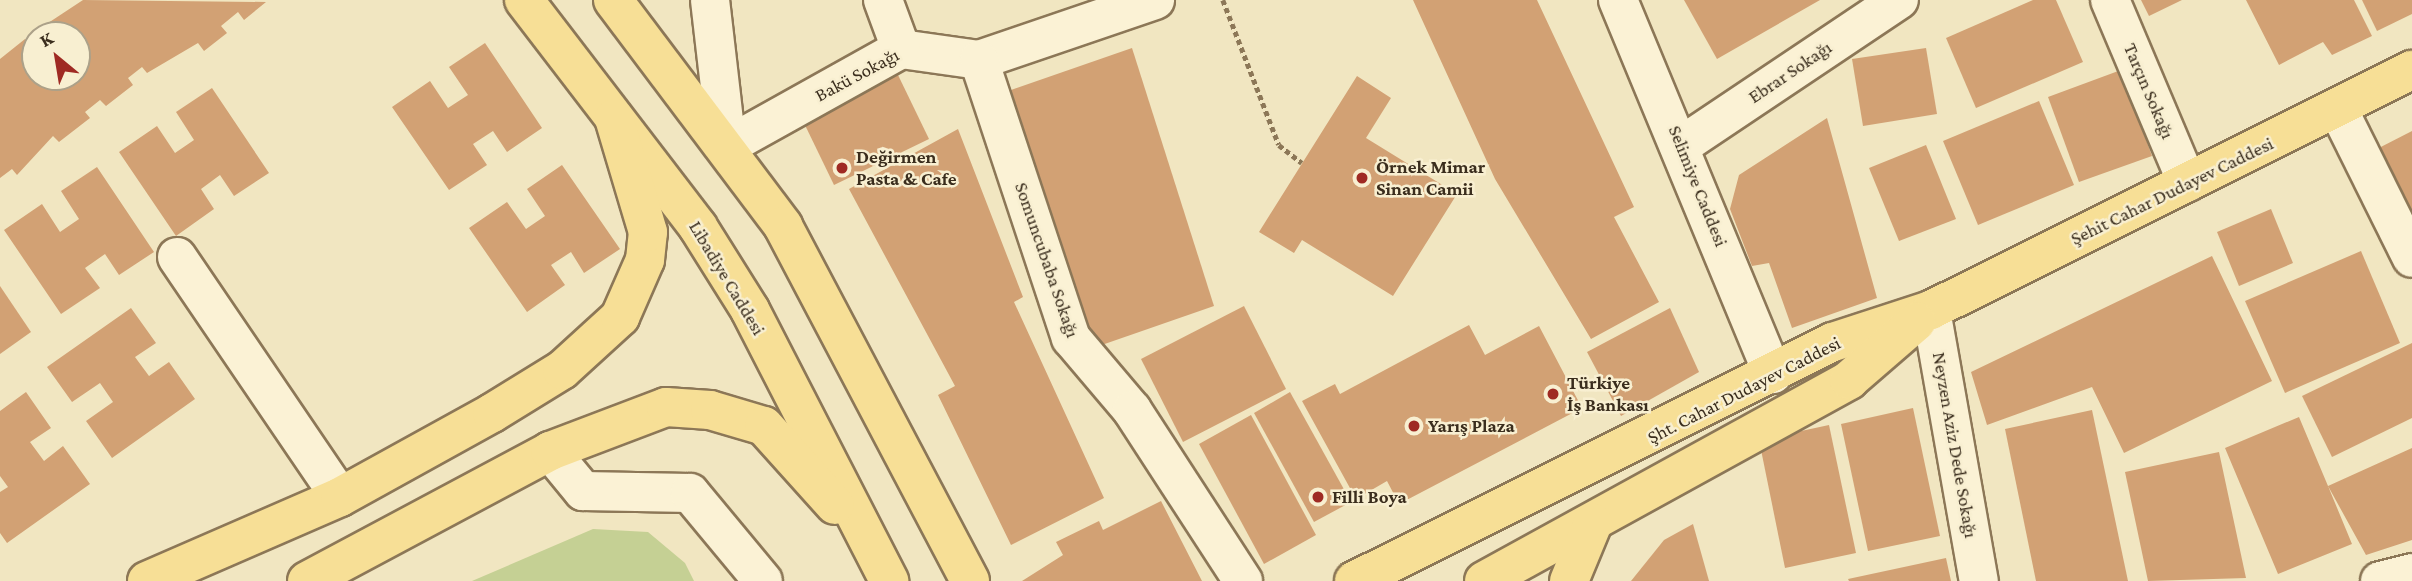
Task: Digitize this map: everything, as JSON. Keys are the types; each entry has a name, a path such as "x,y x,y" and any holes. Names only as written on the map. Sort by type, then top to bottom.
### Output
{"main road":[{"name":"Libadiye Caddesi","path":"524,0 698,227 750,310 889,581"},
{"path":"613,0 727,146 828,302 968,576"},
{"name":"Şehit Cahar Dudayev Caddesi","path":"1931,310 2412,70"},
{"path":"146,581 340,497 562,370 620,317 645,260 648,232 614,118"},
{"name":"Şht. Cahar Dudayev Caddesi","path":"1354,581 1833,342 1931,310"},
{"name":"Şht. Cahar Dudayev Caddesi","path":"1484,581 1521,573 1593,523 1849,380 1931,310"},
{"path":"307,581 550,451 666,407 764,426 873,547"},
{"path":"1521,573 1527,496"},
{"path":"1569,581 1593,523"}],"street":[{"path":"710,0 727,146"},
{"path":"883,0 901,49"},
{"name":"Bakü Sokağı","path":"727,146 901,49 979,60 1155,0"},
{"name":"Selimiye Caddesi","path":"1618,0 1682,145 1773,374"},
{"name":"Ebrar Sokağı","path":"1682,145 1899,0"},
{"name":"Tarçın Sokağı","path":"2110,0 2187,182"},
{"name":"Somuncubaba Sokağı","path":"979,60 1071,338 1132,410 1243,581"},
{"path":"2338,109 2412,258"},
{"path":"177,257 340,497"},
{"name":"Neyzen Aziz Dede Sokağı","path":"1931,310 1979,581"},
{"path":"550,451 583,491 690,493 763,581"},
{"path":"2380,581 2412,573"}],"path":[{"path":"1223,0 1279,145 1302,163"}],"green space":[{"path":"593,529 648,532 685,563 694,581 472,581"}],"building":[{"path":"83,0 266,2 244,20 238,12 221,26 227,33 204,51 198,43 147,73 142,67 128,78 133,85 106,106 100,100 85,112 90,118 59,142 53,136 17,175 12,169 0,178 0,59 21,42 21,91 91,91 91,21 51,21"},
{"path":"1413,0 1537,0 1634,207 1614,217 1659,302 1591,339 1495,179"},
{"path":"1684,0 1820,0 1717,59"},
{"path":"2033,0 2056,0 2083,62 1976,108 1946,38"},
{"path":"2141,0 2182,0 2149,16"},
{"path":"2246,0 2354,0 2372,36 2332,55 2323,42 2279,65"},
{"path":"2362,0 2412,0 2412,14 2377,31"},
{"path":"485,43 542,128 507,152 493,131 473,144 487,165 449,190 392,107 430,81 448,108 468,95 449,67"},
{"path":"1132,48 1214,306 1096,347 1011,90"},
{"path":"1926,48 1937,114 1863,126 1852,59"},
{"path":"2121,70 2152,156 2079,182 2048,97"},
{"path":"898,75 929,139 834,185 803,121"},
{"name":"Örnek Mimar Sinan Camii","path":"1357,76 1391,98 1366,138 1457,194 1393,296 1302,240 1294,253 1259,232"},
{"path":"212,88 269,173 234,196 220,175 201,189 214,209 176,236 119,152 157,126 175,153 194,140 176,112"},
{"path":"2039,101 2074,185 1978,225 1943,141"},
{"path":"1827,118 1877,298 1792,328 1769,263 1752,266 1730,209 1739,175"},
{"path":"958,129 1023,297 1014,302 1104,498 1011,545 938,395 955,386 849,189"},
{"path":"2412,131 2412,227 2373,151"},
{"path":"1926,145 1956,219 1899,241 1869,168"},
{"path":"562,165 620,249 584,273 571,252 551,265 565,285 527,312 469,228 507,202 526,229 545,216 527,189"},
{"path":"97,167 154,252 119,275 105,254 85,268 100,288 61,314 4,230 42,204 60,232 79,219 61,191"},
{"path":"2271,209 2293,263 2239,286 2217,232"},
{"path":"2361,251 2400,343 2285,393 2245,301"},
{"path":"2212,256 2272,381 2124,453 2092,387 1987,425 1971,372"},
{"path":"0,286 31,332 0,354"},
{"path":"1244,306 1286,389 1183,442 1141,359"},
{"path":"131,308 156,343 135,357 149,376 169,362 195,399 112,458 86,421 113,402 100,383 72,402 47,367"},
{"path":"1670,308 1699,372 1621,416 1587,352"},
{"path":"1469,325 1485,355 1539,326 1582,408 1399,504 1387,481 1356,499 1302,401 1335,384 1340,394"},
{"path":"2412,343 2412,418 2332,457 2302,396"},
{"path":"26,392 51,428 30,442 44,461 63,446 90,484 7,543 0,533 0,492 8,487 0,476 0,411"},
{"path":"1290,392 1351,502 1314,522 1254,413"},
{"path":"1913,408 1940,536 1868,551 1841,424"},
{"path":"2092,410 2128,581 2036,581 2005,429"},
{"path":"1251,415 1316,535 1264,564 1199,444"},
{"path":"2299,417 2352,544 2278,574 2225,448"},
{"path":"1829,425 1856,553 1785,568 1759,440"},
{"path":"2412,448 2412,540 2366,555 2328,486"},
{"path":"2219,452 2246,578 2148,581 2125,472"},
{"path":"1161,501 1202,581 1022,581 1063,555 1056,542 1099,521 1103,530"},
{"path":"1693,524 1709,581 1631,581 1664,540"},
{"path":"1946,558 1951,581 1848,579"}],"place":[{"name":"Değirmen Pasta & Cafe","path":"842,168"},
{"name":"Örnek Mimar Sinan Camii","path":"1362,178"},
{"name":"Türkiye İş Bankası","path":"1553,394"},
{"name":"Yarış Plaza","path":"1414,426"},
{"name":"Filli Boya","path":"1318,497"}]}
